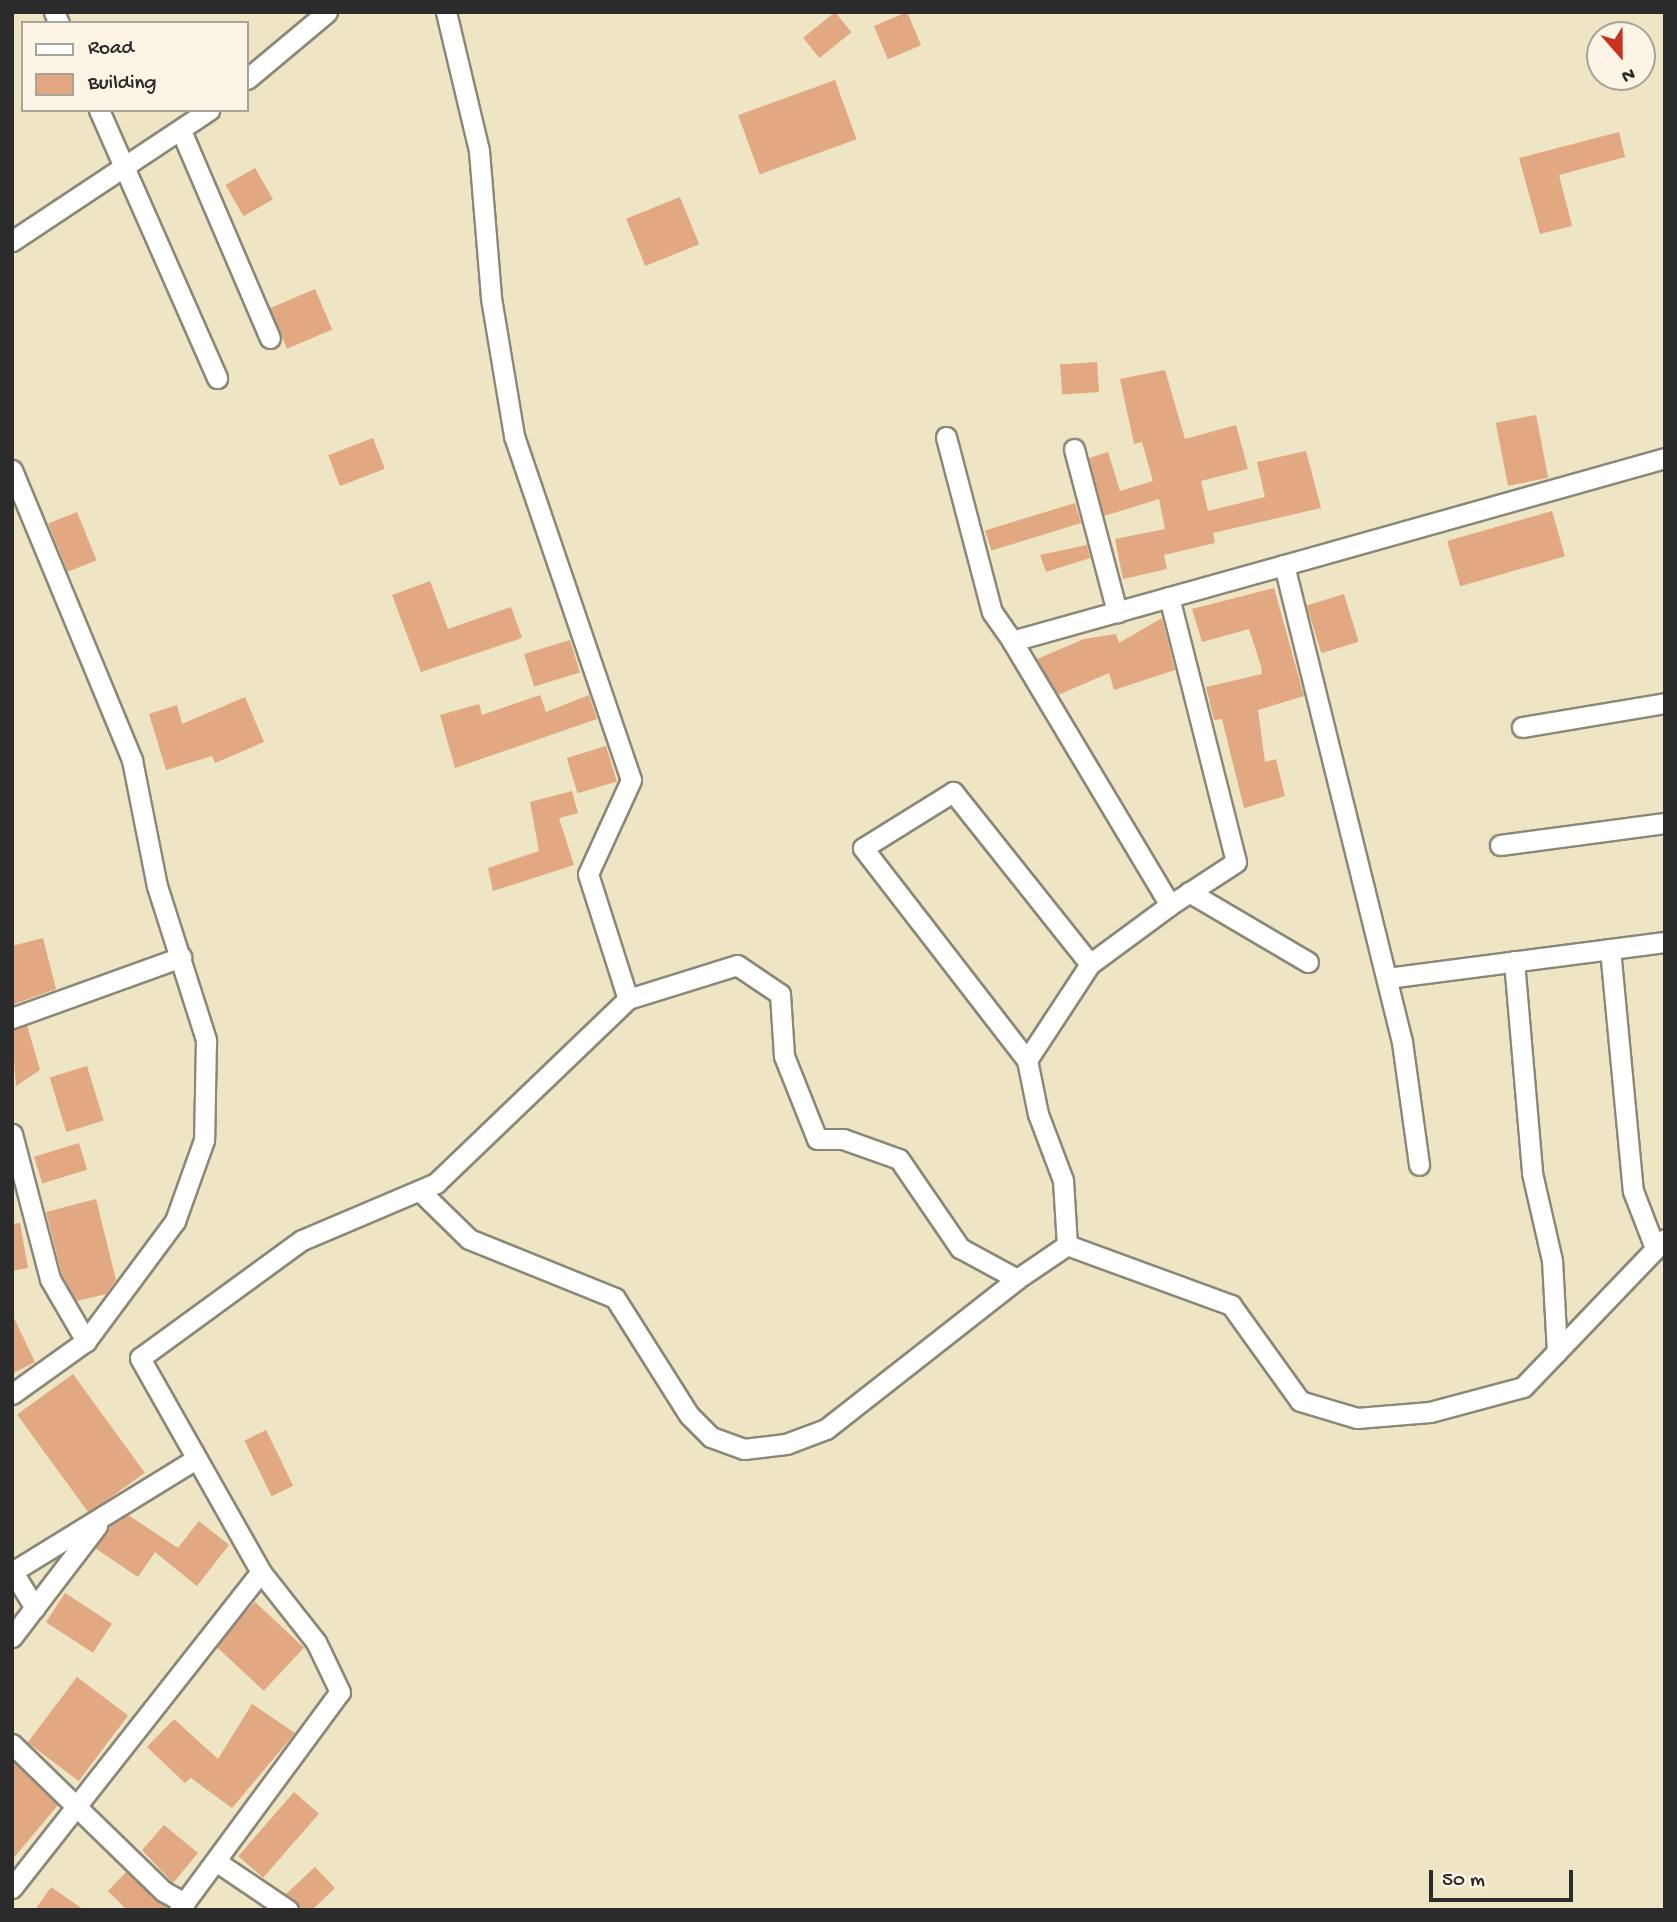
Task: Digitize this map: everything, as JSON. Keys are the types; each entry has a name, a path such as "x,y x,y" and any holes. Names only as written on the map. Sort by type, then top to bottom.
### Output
{"street":[{"path":"248,78 327,12"},
{"path":"446,12 479,151 491,298 514,436 631,780 588,874 628,999"},
{"path":"100,112 217,378"},
{"path":"12,241 182,133 207,112"},
{"path":"182,133 270,338"},
{"path":"946,437 992,612 1170,905"},
{"path":"1074,449 1117,612"},
{"path":"1012,641 1665,458"},
{"path":"12,470 132,760 157,886 206,1040 204,1140 175,1221 86,1341 12,1394"},
{"path":"1284,565 1387,978 1419,1165"},
{"path":"1027,1060 1090,964 1170,905 1236,862 1169,597"},
{"path":"1522,727 1665,703"},
{"path":"1067,1245 1063,1180 1038,1114 1027,1060 863,848 953,792 1090,964"},
{"path":"1500,845 1665,823"},
{"path":"1189,892 1308,962"},
{"path":"1387,978 1665,942"},
{"path":"1067,1245 1231,1305 1300,1401 1357,1419 1430,1412 1523,1387 1660,1244 1633,1191 1610,949"},
{"path":"12,1018 181,957"},
{"path":"1514,961 1532,1173 1552,1260 1557,1352"},
{"path":"12,1744 78,1802 163,1891 182,1906 218,1862 340,1692 316,1642 261,1572 140,1358 302,1240 378,1202 421,1192 628,999 737,965 780,994 784,1056 817,1139 843,1139 898,1159 960,1248 1017,1279"},
{"path":"12,1134 50,1279 86,1341"},
{"path":"421,1192 469,1239 615,1298 689,1415 712,1437 744,1449 786,1444 826,1429 1017,1279 1067,1245"},
{"path":"35,1608 13,1572 196,1459"},
{"path":"12,1637 103,1518"},
{"path":"12,1888 261,1572"},
{"path":"218,1862 288,1910"}],"building":[{"path":"835,12 851,32 819,58 803,38"},
{"path":"907,12 921,45 888,59 874,26"},
{"path":"835,80 857,139 760,174 738,115"},
{"path":"1619,132 1625,157 1559,175 1572,226 1540,234 1519,158"},
{"path":"255,168 273,199 244,216 226,185"},
{"path":"680,197 699,244 645,266 626,219"},
{"path":"315,289 332,330 287,349 270,308"},
{"path":"1097,362 1099,392 1062,395 1060,365"},
{"path":"1165,370 1185,439 1236,425 1248,469 1201,481 1208,511 1265,497 1257,462 1306,451 1321,508 1213,533 1215,543 1164,555 1167,569 1123,579 1115,539 1165,529 1159,499 1104,516 1089,458 1108,452 1120,491 1153,481 1142,442 1134,444 1120,379"},
{"path":"1536,415 1548,478 1508,486 1496,423"},
{"path":"373,438 385,469 340,486 328,455"},
{"path":"1075,503 1081,523 991,551 985,530"},
{"path":"1552,511 1565,556 1460,586 1447,541"},
{"path":"77,512 96,560 68,572 48,524"},
{"path":"1087,545 1090,558 1046,572 1040,555"},
{"path":"430,581 448,629 511,607 522,638 421,672 392,595"},
{"path":"1274,588 1304,696 1258,710 1265,762 1276,759 1285,796 1244,808 1222,719 1214,720 1206,687 1262,674 1261,666 1249,629 1202,642 1192,609"},
{"path":"1344,594 1359,642 1321,653 1307,605"},
{"path":"1162,618 1175,670 1114,690 1109,673 1058,695 1037,659 1084,639 1116,634 1119,643"},
{"path":"570,640 580,673 534,687 524,654"},
{"path":"540,695 546,712 589,695 597,719 455,768 440,715 479,704 482,715"},
{"path":"245,697 264,742 215,763 212,756 166,770 149,714 177,705 182,724"},
{"path":"606,746 617,781 578,793 567,758"},
{"path":"572,791 578,813 559,818 574,865 493,891 488,868 539,851 530,802"},
{"path":"43,938 56,989 12,1005 12,946"},
{"path":"27,1025 40,1070 16,1086 12,1030"},
{"path":"87,1066 104,1121 66,1132 50,1077"},
{"path":"79,1143 87,1170 42,1184 34,1157"},
{"path":"96,1199 116,1280 106,1294 77,1301 62,1275 46,1212"},
{"path":"20,1223 28,1268 12,1271 12,1224"},
{"path":"12,1314 35,1362 12,1374"},
{"path":"73,1374 145,1473 89,1513 17,1415"},
{"path":"266,1430 293,1486 272,1496 244,1441"},
{"path":"128,1515 178,1548 199,1521 229,1545 197,1586 155,1552 138,1577 95,1548 109,1527"},
{"path":"65,1593 112,1623 93,1653 46,1622"},
{"path":"255,1602 304,1648 264,1691 215,1645"},
{"path":"77,1677 128,1716 79,1781 28,1742"},
{"path":"252,1704 295,1733 232,1808 191,1778 185,1783 147,1747 174,1719 218,1759"},
{"path":"12,1761 58,1805 12,1860"},
{"path":"294,1792 319,1814 263,1878 238,1856"},
{"path":"164,1825 198,1853 173,1883 142,1850"},
{"path":"315,1867 335,1888 312,1910 300,1910 286,1894"},
{"path":"126,1872 167,1907 167,1910 127,1910 108,1891"},
{"path":"51,1887 84,1910 35,1910"}]}
